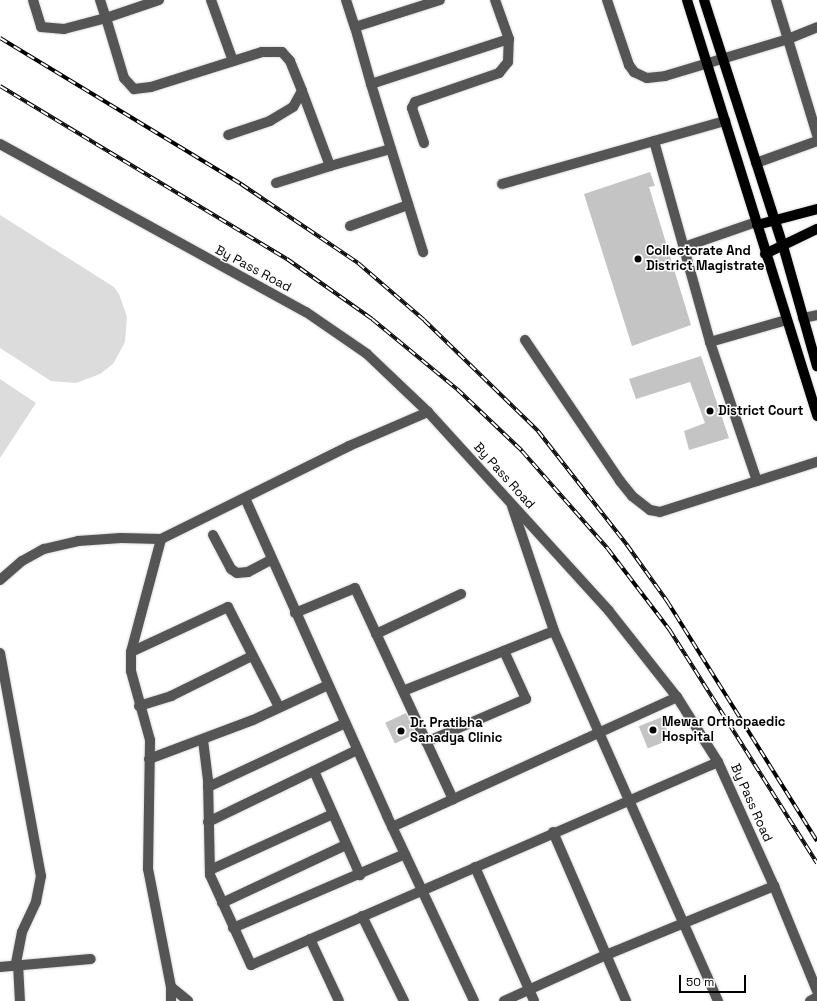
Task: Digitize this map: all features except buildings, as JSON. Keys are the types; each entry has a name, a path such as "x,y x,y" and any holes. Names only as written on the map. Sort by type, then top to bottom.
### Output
{"main road":[{"path":"687,0 786,320 815,401 817,416"},
{"path":"704,0 783,246 817,366"},
{"path":"756,224 817,209"},
{"path":"765,254 817,229"}],"street":[{"path":"33,0 41,27 64,29 106,18 159,0"},
{"path":"100,0 124,78 134,89 151,87 262,52 282,52 293,66 330,166"},
{"path":"211,0 233,61"},
{"path":"346,0 423,252"},
{"path":"355,27 440,0"},
{"path":"424,143 412,108 415,102 499,73 508,62 509,39 495,0"},
{"path":"607,0 629,65 637,74 647,78 665,76 788,39 817,27"},
{"path":"776,0 817,135"},
{"path":"372,84 509,39"},
{"path":"228,135 270,121 293,107 302,91"},
{"path":"502,184 724,121"},
{"path":"654,141 710,342 757,481"},
{"path":"756,163 817,142"},
{"name":"By Pass Road","path":"0,144 306,312 367,354 428,412 609,611 677,697 718,762 774,886 817,991"},
{"path":"276,183 391,149"},
{"path":"350,226 408,205"},
{"path":"684,247 756,224"},
{"path":"803,318 817,315"},
{"path":"710,342 786,320"},
{"path":"525,340 620,481 632,496 650,510 660,512 817,462"},
{"path":"0,580 22,561 44,549 78,541 120,538 161,539 350,446 428,412"},
{"path":"245,498 295,613 392,827 474,1001"},
{"path":"511,503 554,631 718,1001"},
{"path":"213,535 231,569 237,573 248,572 272,558"},
{"path":"161,539 131,652 131,671 138,706 150,740 148,869 171,988 171,1001"},
{"path":"295,613 355,588 453,799"},
{"path":"376,634 461,594"},
{"path":"131,652 228,607 279,707"},
{"path":"402,691 554,631"},
{"path":"426,742 526,699 504,651"},
{"path":"0,653 41,876 36,902 22,932 17,964 20,1001"},
{"path":"138,706 171,696 252,656"},
{"path":"149,759 204,740 328,685"},
{"path":"392,827 677,697"},
{"path":"208,787 345,723"},
{"path":"204,740 208,787 210,870 222,903 251,965 553,832 718,762"},
{"path":"208,822 357,750"},
{"path":"314,771 360,875"},
{"path":"210,870 333,814"},
{"path":"553,832 626,1001"},
{"path":"222,903 346,845"},
{"path":"233,928 360,875 405,854"},
{"path":"475,867 534,1001"},
{"path":"504,1001 683,922 774,886"},
{"path":"362,916 404,1001"},
{"path":"310,939 339,1001"},
{"path":"0,967 17,964 91,960"},
{"path":"171,988 188,1001"},
{"path":"810,1001 817,997"}],"shaded area":[{"path":"0,215 114,287 119,294 127,317 125,342 113,364 100,374 76,383 51,381 0,348"},
{"path":"0,379 36,403 0,458"}],"railway":[{"path":"0,38 241,184 358,263 424,320 538,431 627,545 667,601 817,841"},
{"path":"0,86 287,259 372,319 457,389 522,451 608,549 669,629 817,863"}],"place":[{"name":"Collectorate And District Magistrate","path":"638,259"},
{"name":"District Court","path":"710,411"},
{"name":"Mewar Orthopaedic Hospital","path":"653,730"},
{"name":"Dr. Pratibha Sanadya Clinic","path":"401,731"}]}
